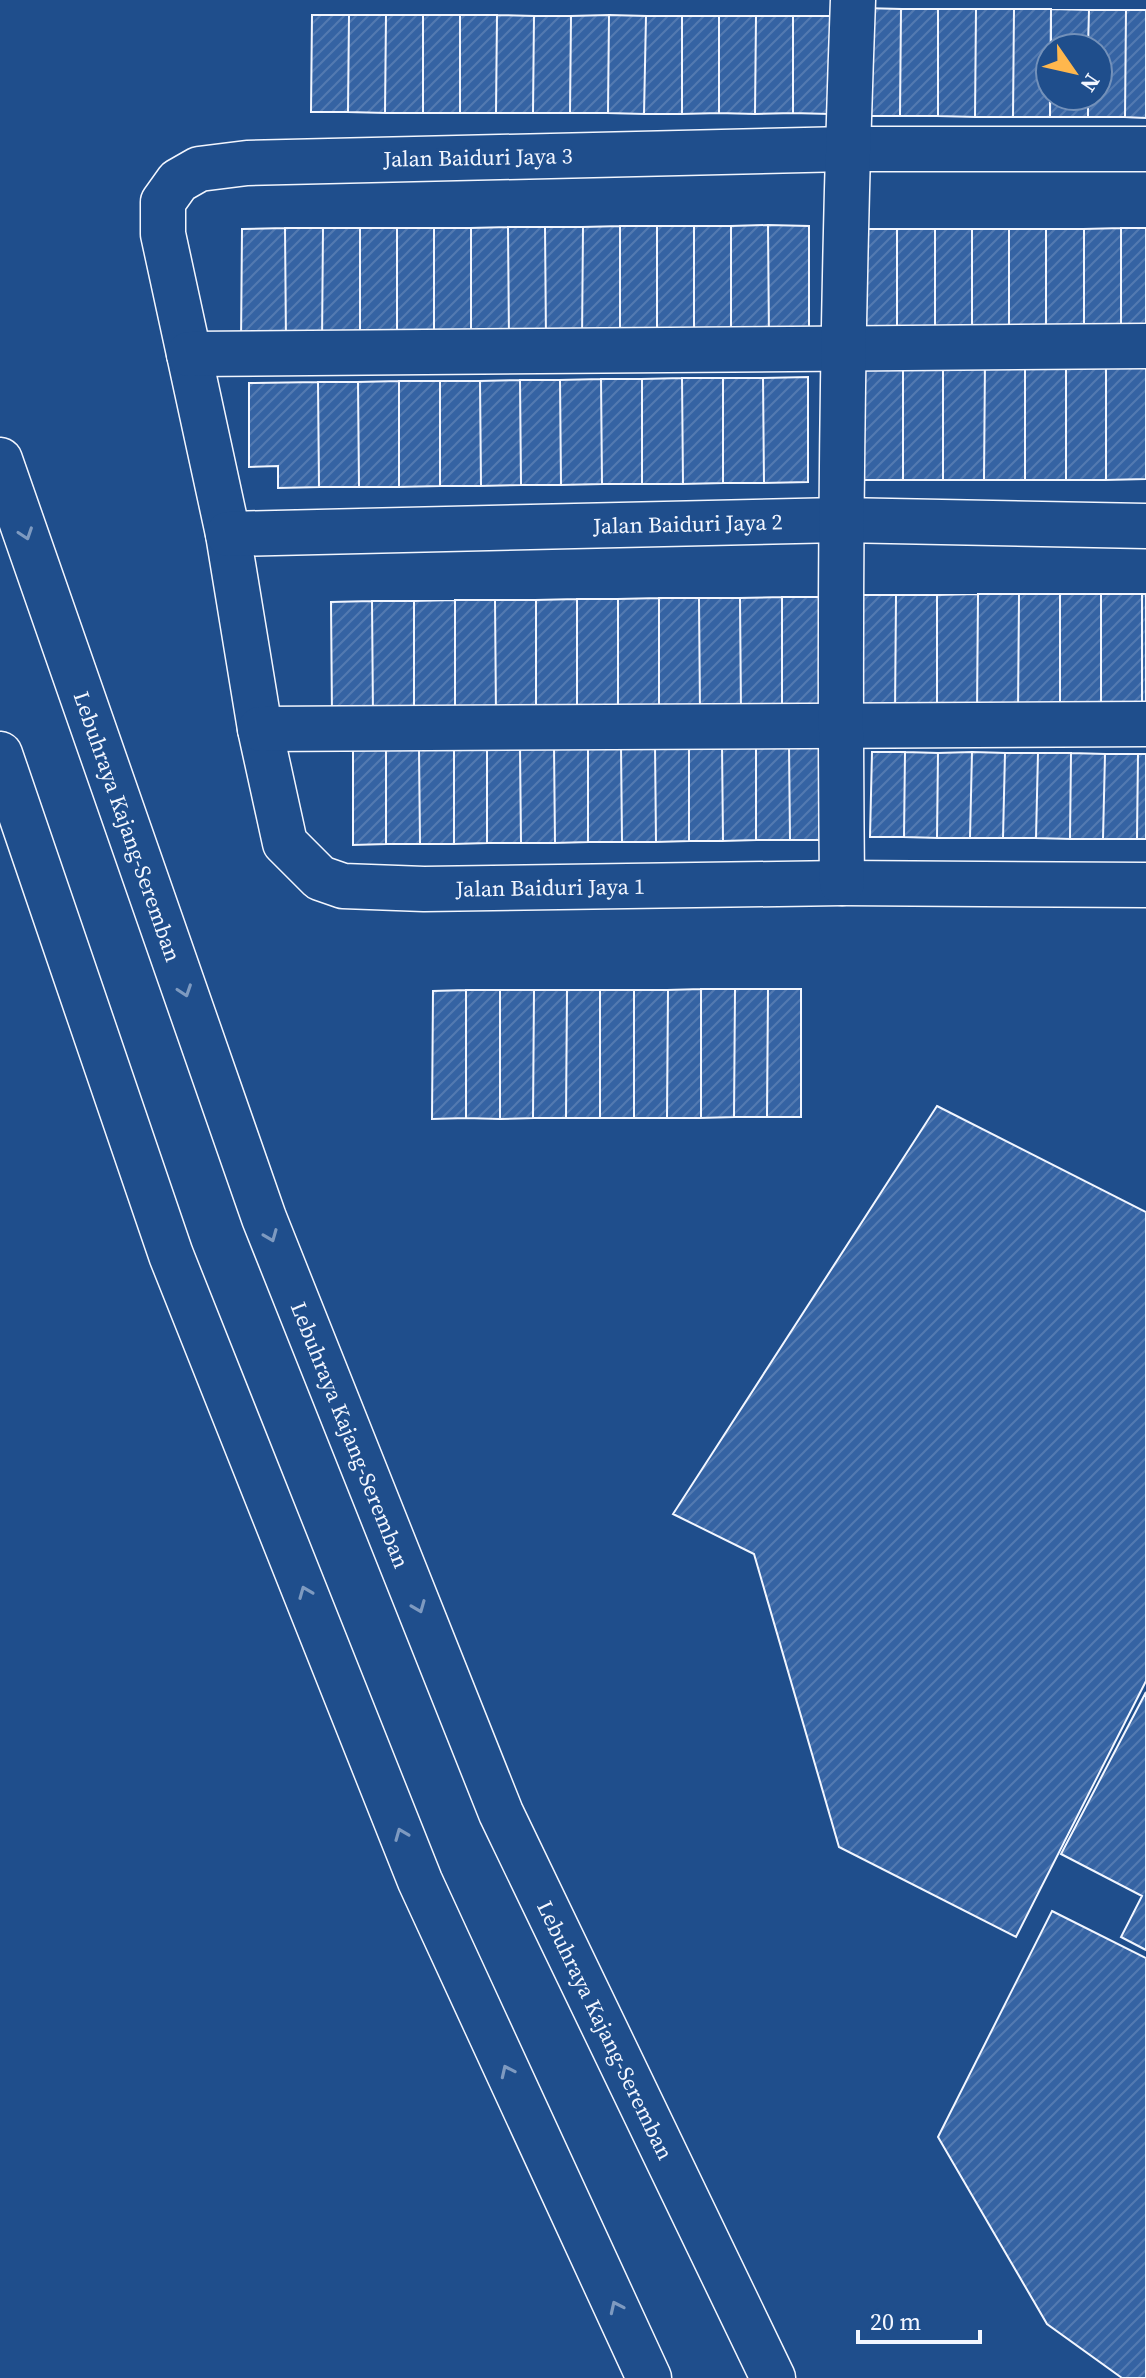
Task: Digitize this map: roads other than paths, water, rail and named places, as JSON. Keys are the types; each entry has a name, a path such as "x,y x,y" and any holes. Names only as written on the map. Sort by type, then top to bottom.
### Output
{"main road":[{"path":"842,883 840,520 853,0"},
{"name":"Jalan Baiduri Jaya 3","path":"228,534 163,234 163,202 178,181 199,169 247,163 847,149 1146,149"},
{"path":"189,354 1146,346"},
{"name":"Lebuhraya Kajang-Seremban","path":"0,460 264,1218 501,1813 773,2378"},
{"name":"Jalan Baiduri Jaya 2","path":"228,534 840,520 1146,526"},
{"name":"Jalan Baiduri Jaya 1","path":"228,534 260,729 285,843 320,878 343,886 424,889 842,883 1146,885"},
{"path":"260,729 1146,724"},
{"path":"0,754 171,1255 420,1881 649,2378"}]}
